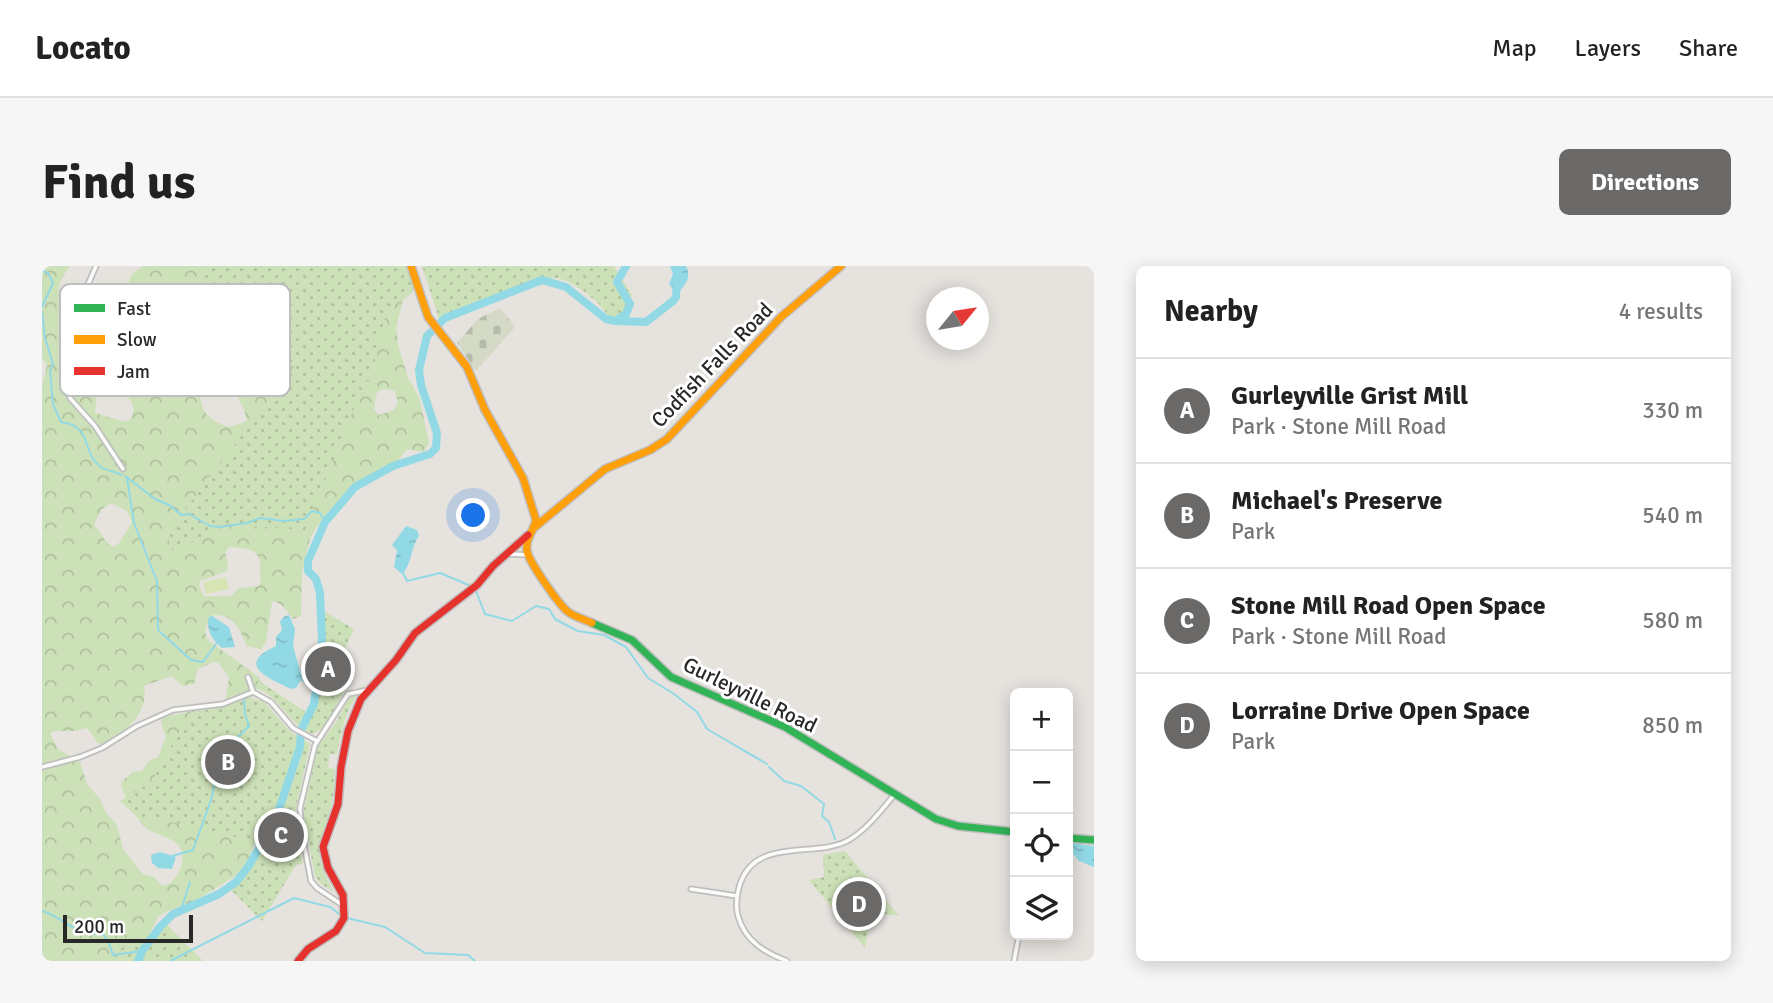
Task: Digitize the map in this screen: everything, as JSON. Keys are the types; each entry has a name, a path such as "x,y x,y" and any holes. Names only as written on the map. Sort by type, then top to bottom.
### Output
{"street":[{"path":"88,284 96,266"},
{"path":"298,961 308,949 336,931 344,918 343,895 326,861 323,846 338,804 341,767 355,711 368,690 396,660 415,633 477,585 535,527 534,514 516,461 485,410 467,367 425,310 411,266"},
{"name":"Codfish Falls Road","path":"535,527 605,469 650,450 667,439 781,317 841,266"},
{"path":"69,396 94,426 123,469"},
{"name":"Gurleyville Road","path":"528,535 526,545 529,555 555,598 569,613 632,640 671,677 785,727 936,819 958,826 1010,831"},
{"path":"507,554 529,555"},
{"path":"248,677 253,692 271,702 293,728 317,741"},
{"path":"345,908 314,884 309,874 299,811 317,741 348,694 368,690"},
{"path":"42,767 102,748 137,726 173,710 223,704 253,692"},
{"path":"787,961 755,944 742,928 737,912 737,896 742,879 757,861 777,852 841,844 868,824 895,794"},
{"path":"1073,838 1094,840"},
{"path":"691,889 737,896"},
{"path":"1014,961 1018,940"}],"green space":[{"path":"42,266 70,266 59,287 60,396 97,396 95,413 126,422 133,415 133,408 125,396 200,396 203,408 210,418 230,427 247,421 237,396 290,396 290,284 128,284 131,275 143,266 295,266 410,277 414,288 403,300 396,328 408,378 419,397 429,442 424,452 407,449 397,462 356,482 315,529 302,573 301,616 293,619 284,607 272,602 266,642 261,649 247,646 239,629 226,617 213,615 208,621 205,631 209,641 260,678 250,701 263,824 246,864 235,876 200,898 158,917 136,961 42,961 42,386 47,365 42,358","holes":["384,389 395,391 398,403 394,410 379,415 374,409 377,392","111,503 127,511 132,522 114,547 107,543 94,524 102,509","229,547 247,549 256,554 260,562 259,586 239,588 231,596 204,596 199,586 200,581 227,571 225,553","213,662 219,663 229,678 225,702 206,709 163,717 161,722 166,737 158,757 149,761 142,771 133,772 121,782 127,800 145,827 172,840 182,851 178,873 171,882 162,886 154,877 143,874 123,849 117,825 87,784 80,762 58,749 50,734 54,731 87,728 98,743 103,745 127,729 139,714 146,685 172,676 182,686 194,684 198,669"]},
{"path":"210,266 407,266 413,285 386,313 370,382 365,381 305,530 226,524 173,552 166,534 273,396 290,396 290,373 295,367 290,366 290,284 199,284"},
{"path":"422,266 614,266 632,295 624,312 610,319 601,306 578,287 562,279 548,278 454,312 440,322"},
{"path":"500,308 515,327 476,371 457,343 478,319"},
{"path":"226,577 229,589 206,594 203,582"},
{"path":"317,607 354,629 329,683 344,691 327,722 312,734 296,723 271,696 255,688 259,681 307,713 314,701 321,675 322,647"},
{"path":"366,683 343,725 337,754 330,754 328,768 335,769 333,794 321,838 320,856 334,892 321,884 315,876 303,813 318,746 351,695"},
{"path":"248,698 263,701 290,731 310,744 294,818 303,864 296,865 262,921 229,888 247,869 261,842 214,833 191,825 138,818 120,801 151,782 191,711 230,708"},
{"path":"845,851 899,916 872,912 865,948 809,880 824,877 823,855"},
{"path":"167,925 203,961 103,961 106,956"}],"water":[{"path":"670,266 686,266 688,270 687,281 677,294 669,284 673,274"},
{"path":"406,526 417,530 419,536 402,574 394,567 397,550 392,545"},
{"path":"289,615 295,629 293,646 302,678 296,688 291,689 266,676 256,665 264,653 276,646 276,637 282,630 280,621"},
{"path":"212,616 229,627 235,647 222,648 213,638 208,626 209,617"},
{"path":"1073,843 1094,846 1094,867 1079,861 1073,854"},
{"path":"160,852 176,857 172,869 158,868 152,863 151,855"}],"waterway":[{"path":"138,961 142,951 173,914 219,894 236,882 248,867 279,809 300,747 301,730 314,704 323,665 320,593 316,579 308,571 308,561 325,522 355,487 393,466 430,454 436,448 437,433 421,385 419,370 427,336 445,318 542,280 566,287 606,319 615,321 626,314 630,304 617,282 626,266"},
{"path":"615,321 646,322 673,301 676,297 678,266"},
{"path":"42,271 48,273 53,283 42,307"},
{"path":"42,312 45,338 53,364 50,371 53,404 61,422 71,424 83,434 91,454 101,467 122,475"},
{"path":"125,476 181,515 189,514 210,526 247,523 260,518 284,521 304,519 312,511 320,513 325,521 317,540"},
{"path":"127,478 134,523 157,581 158,630 191,660 203,662 216,644"},
{"path":"403,573 407,581 440,573 471,586"},
{"path":"476,591 485,614 512,621 536,606 549,609 555,619 578,631 604,635 626,647 648,678 697,712 707,729 767,764"},
{"path":"301,680 309,681 316,688"},
{"path":"172,856 193,850 211,800 219,764 229,746 249,726 244,698"},
{"path":"769,767 784,781 801,786 824,804 822,816 829,822 835,839"},
{"path":"181,910 190,882"},
{"path":"170,961 294,898 330,907 342,916"},
{"path":"42,911 86,933 102,933 113,955 142,951"},
{"path":"347,918 385,927 425,953 468,955 475,961"}],"traffic: fast":[{"path":"592,623 632,640 671,677 785,727 936,819 958,826 1010,831"},
{"path":"1073,838 1094,840"}],"traffic: slow":[{"path":"411,266 428,317 467,367 485,410 523,478 536,520 527,542 529,556 563,607 573,615 592,623"},
{"path":"535,527 605,469 650,450 667,439 781,317 841,266"}],"traffic: jam":[{"path":"298,961 308,949 336,931 344,918 343,895 328,868 323,847 338,804 348,731 361,699 396,660 415,633 477,585 493,566 528,535"}],"place":[{"name":"Gurleyville Grist Mill","path":"328,669"},
{"name":"Michael's Preserve","path":"228,762"},
{"name":"Stone Mill Road Open Space","path":"281,835"},
{"name":"Lorraine Drive Open Space","path":"859,904"}]}
